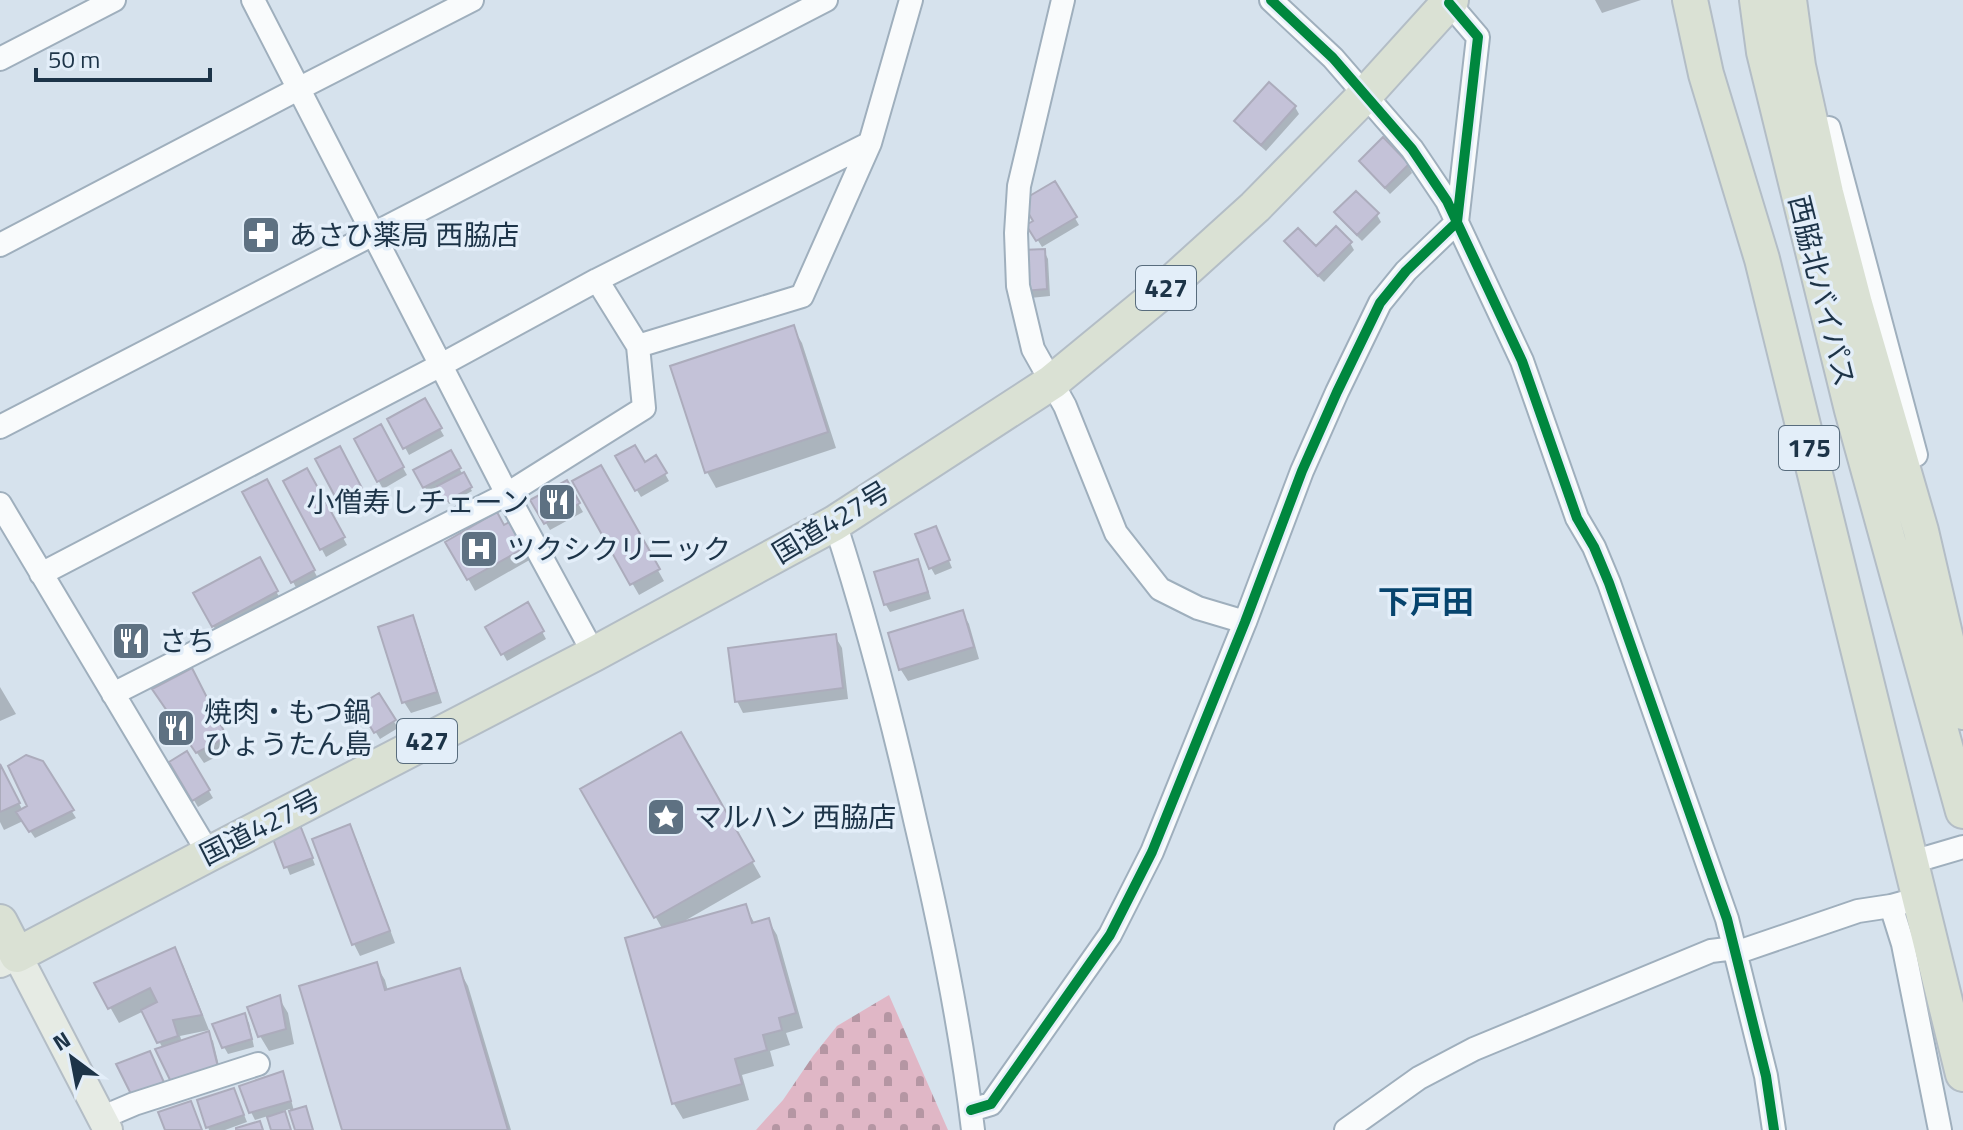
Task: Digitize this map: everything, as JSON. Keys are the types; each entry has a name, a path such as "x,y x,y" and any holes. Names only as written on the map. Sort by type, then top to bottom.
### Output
{"highway":[{"name":"175","path":"1690,0 1706,74 1762,259 1912,862 1905,902 1963,1074"},
{"name":"西脇北バイパス","path":"1757,0 1764,52 1830,326 1963,811"},
{"name":"国道427号","path":"8,959 594,654 835,523 1052,382 1159,294 1255,207 1365,95 1450,1"},
{"path":"1789,4 1798,66 1826,193 1921,531 1963,712"},
{"path":"0,922 8,959"}],"main road":[{"path":"8,959 104,1124"}],"street":[{"path":"0,59 114,0"},
{"path":"253,0 507,494 594,654"},
{"path":"0,245 472,0"},
{"path":"0,427 826,0"},
{"path":"638,346 802,296 870,143 911,0"},
{"path":"1063,0 1019,186 1016,233 1018,286 1033,349 1065,406 1116,533 1160,589 1198,608 1245,622"},
{"path":"1271,0 1333,58 1412,149 1447,201 1522,361 1577,518 1594,547 1609,583 1719,892 1766,1076 1774,1130"},
{"path":"972,1120 991,1104 1110,935 1152,852 1302,471 1380,303 1406,271 1457,222 1478,37 1450,1"},
{"path":"1789,4 1788,117 1797,168 1952,704 1963,727"},
{"path":"1829,128 1963,638"},
{"path":"41,574 597,280 870,143"},
{"path":"113,694 507,494 644,408 638,346 597,280"},
{"path":"0,504 209,854"},
{"path":"835,523 891,714 948,966 972,1120"},
{"path":"1912,862 1963,847"},
{"path":"1346,1130 1419,1078 1474,1049 1711,951 1744,950 1858,911 1905,902 1903,944 1940,1130"},
{"path":"104,1124 134,1104 258,1064"}],"green space":[{"path":"889,995 948,1130 756,1130 783,1100 837,1026"}],"building":[{"path":"1269,82 1296,106 1261,145 1234,121"},
{"path":"1383,137 1409,164 1385,188 1359,161"},
{"path":"1055,181 1077,217 1036,241 1026,225 1033,221 1021,201"},
{"path":"1356,191 1379,213 1357,235 1334,212"},
{"path":"1336,226 1352,242 1318,276 1284,241 1298,228 1316,246"},
{"path":"1045,249 1047,289 1024,291 1022,250"},
{"path":"794,325 828,432 705,473 670,366"},
{"path":"425,398 442,428 403,449 387,419"},
{"path":"381,424 404,467 377,482 354,439"},
{"path":"635,445 645,462 656,455 667,473 635,491 615,456"},
{"path":"340,446 362,488 338,502 315,459"},
{"path":"451,450 461,468 423,488 413,470"},
{"path":"601,465 660,569 630,585 572,481"},
{"path":"307,468 345,537 320,550 283,481"},
{"path":"464,472 472,487 445,502 437,486"},
{"path":"267,479 315,570 291,583 242,492"},
{"path":"567,480 580,503 544,524 530,500"},
{"path":"497,512 504,525 513,520 528,546 467,580 445,542"},
{"path":"936,526 950,560 929,569 915,534"},
{"path":"260,557 278,591 212,627 193,593"},
{"path":"918,559 928,592 884,605 874,572"},
{"path":"528,602 544,631 501,655 485,627"},
{"path":"963,610 974,647 899,670 888,633"},
{"path":"413,615 437,692 402,703 378,627"},
{"path":"836,634 843,688 735,702 728,648"},
{"path":"192,668 227,737 196,753 152,689"},
{"path":"379,693 396,720 374,733 358,706"},
{"path":"681,732 754,861 654,918 580,789"},
{"path":"187,751 210,790 192,801 169,762"},
{"path":"26,755 43,761 74,810 29,832 16,812 27,806 8,766"},
{"path":"0,764 20,803 0,812"},
{"path":"350,824 390,931 352,945 312,839"},
{"path":"300,825 313,858 284,868 272,836"},
{"path":"746,904 752,923 769,918 796,1013 779,1018 782,1030 763,1035 767,1050 735,1059 742,1084 672,1104 625,938"},
{"path":"175,947 202,1015 173,1020 178,1036 157,1043 141,1010 157,1002 150,988 108,1009 94,983"},
{"path":"377,962 385,990 460,968 508,1130 342,1130 299,986"},
{"path":"280,995 286,1029 258,1037 247,1007"},
{"path":"245,1013 252,1039 222,1048 212,1024"},
{"path":"209,1031 219,1071 172,1084 155,1049"},
{"path":"150,1051 167,1089 133,1098 116,1064"},
{"path":"283,1071 291,1101 249,1113 239,1086"},
{"path":"234,1088 244,1115 206,1128 197,1100"},
{"path":"191,1101 202,1130 165,1130 158,1112"},
{"path":"306,1106 313,1130 295,1130 289,1111"},
{"path":"285,1111 291,1130 271,1130 267,1117"},
{"path":"260,1121 263,1130 236,1130 236,1128"}],"cycle path":[{"path":"1271,0 1333,58 1412,149 1447,201 1522,361 1577,518 1594,547 1609,583 1727,919 1766,1076 1774,1130"},
{"path":"971,1110 991,1104 1110,935 1152,852 1302,471 1380,303 1406,271 1457,222 1478,37 1449,3"}],"place":[{"name":"あさひ薬局 西脇店","path":"261,235"},
{"name":"小僧寿しチェーン","path":"557,502"},
{"name":"ツクシクリニック","path":"479,549"},
{"name":"さち","path":"131,641"},
{"name":"焼肉・もつ鍋 ひょうたん島","path":"176,728"},
{"name":"マルハン 西脇店","path":"666,817"}],"district":[{"name":"下戸田","path":"1426,602"}]}
